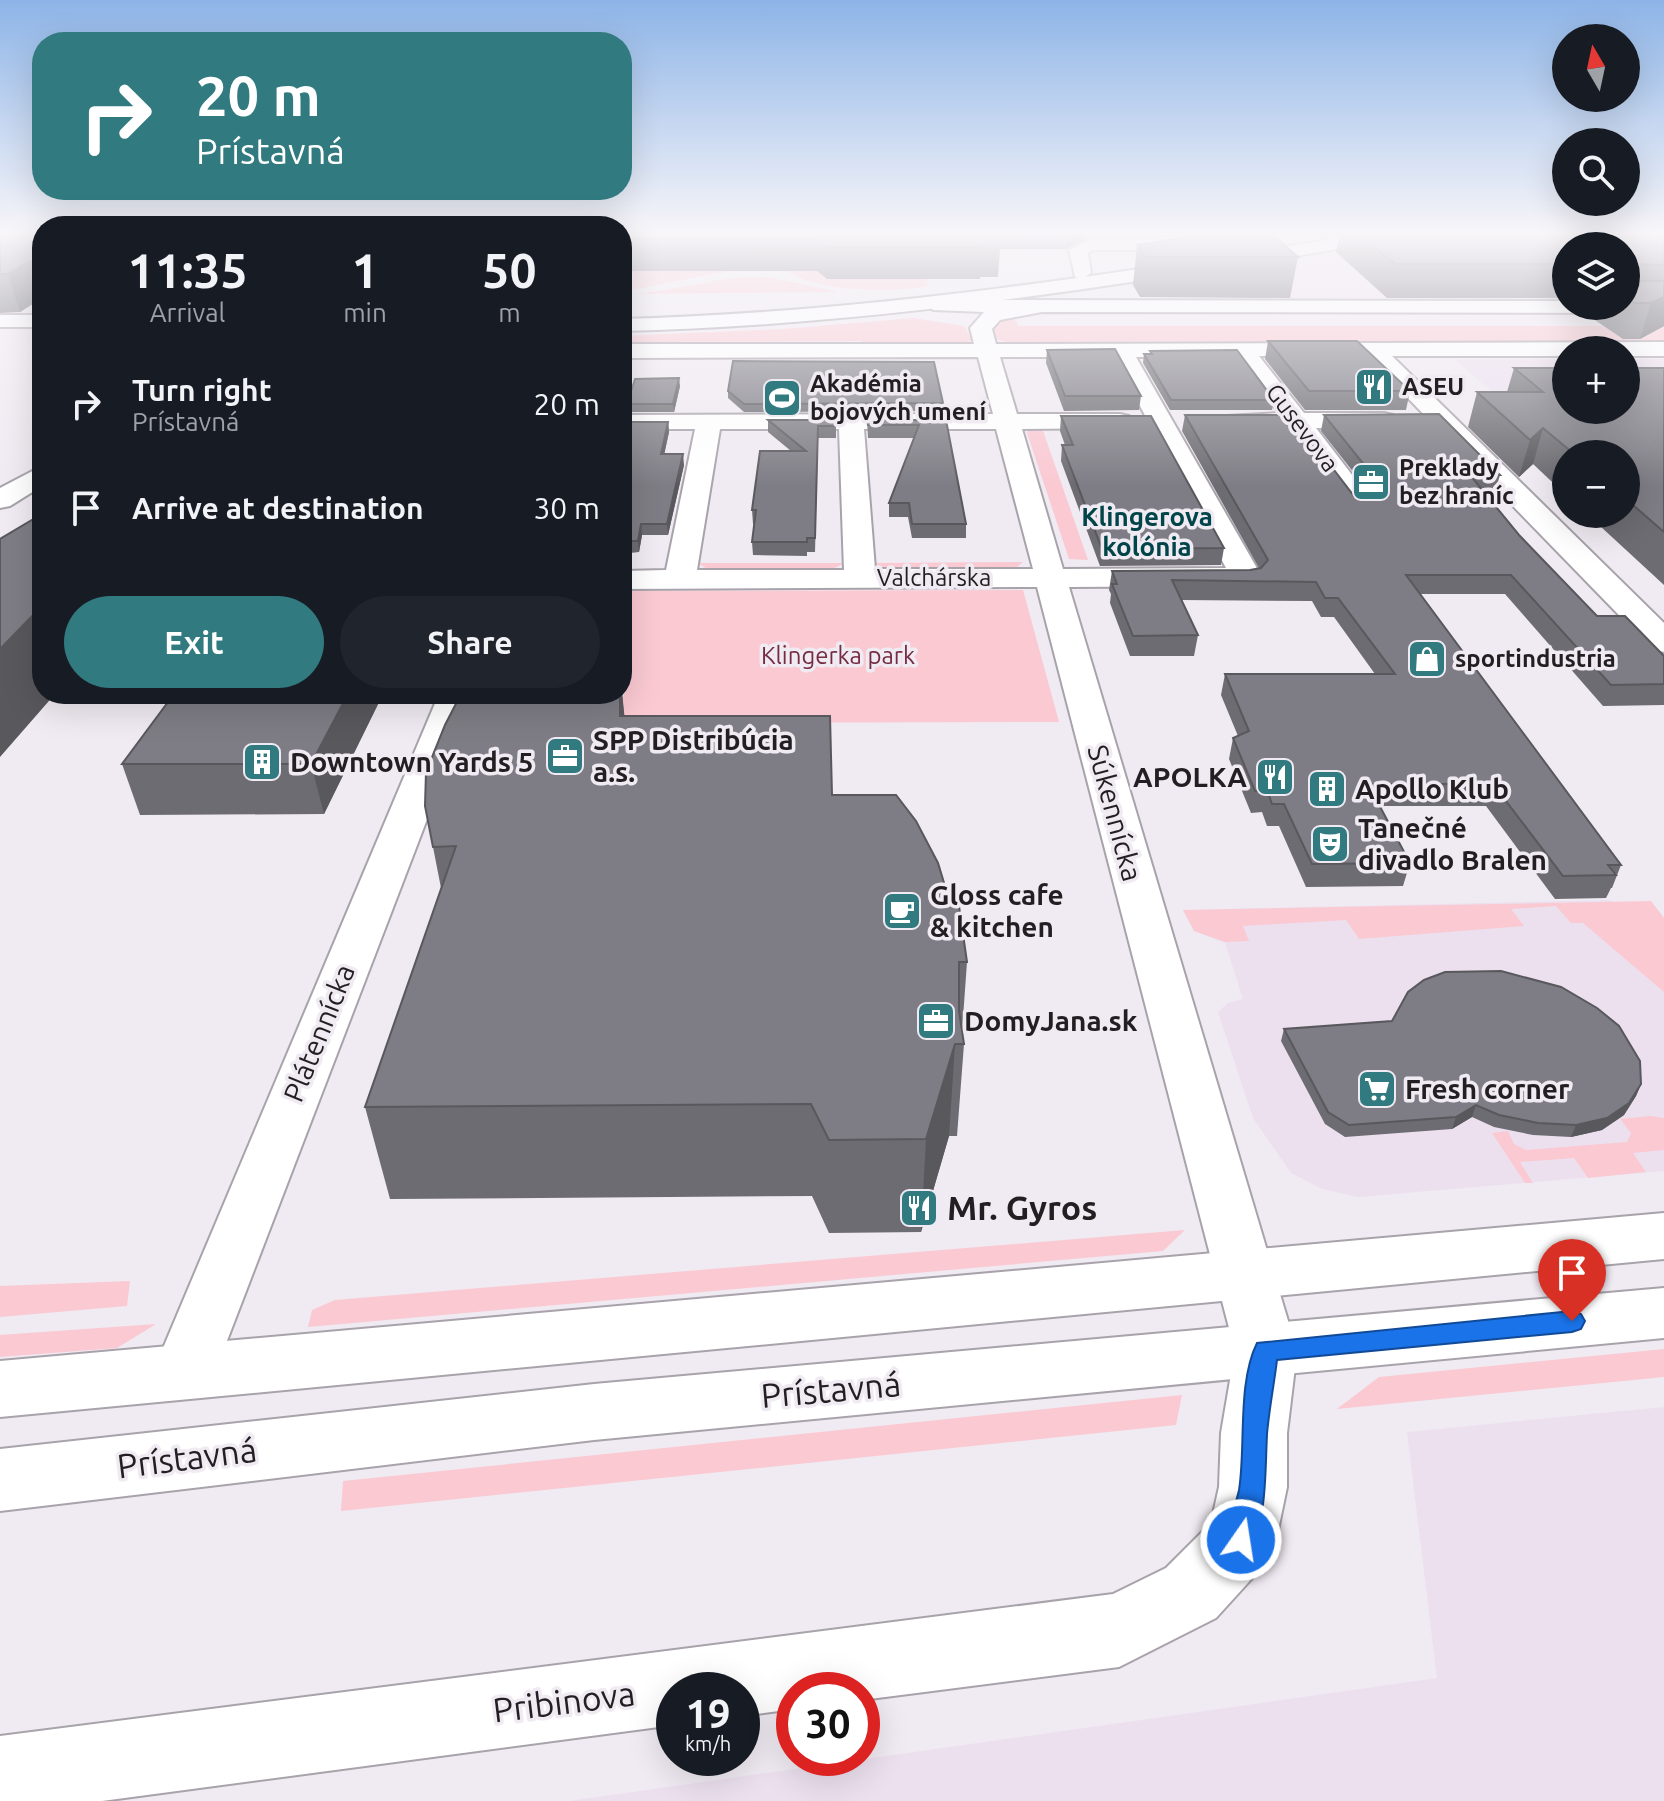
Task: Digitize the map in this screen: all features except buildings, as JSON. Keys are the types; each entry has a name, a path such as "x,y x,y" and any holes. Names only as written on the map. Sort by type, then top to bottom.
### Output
{"street":[{"path":"632,325 753,322 787,318"},
{"path":"948,318 983,339"},
{"path":"983,339 992,318"},
{"path":"0,321 32,321"},
{"path":"632,351 983,339 1121,350 1664,349"},
{"name":"Súkennícka","path":"983,339 1266,1351"},
{"path":"1121,350 1160,421"},
{"name":"Gusevova","path":"1243,350 1362,506"},
{"path":"1373,350 1664,642"},
{"path":"632,422 1443,420"},
{"name":"Valchárska","path":"632,580 1246,577 1160,421"},
{"path":"680,579 709,422"},
{"path":"851,422 860,579"},
{"path":"0,500 32,480"},
{"name":"Plátennícka","path":"184,1372 453,704"},
{"path":"0,1389 1664,1236"},
{"name":"Prístavná","path":"0,1480 594,1412 1664,1313"},
{"name":"Pribinova","path":"0,1775 1119,1630 1191,1593 1241,1540 1253,1487 1254,1433 1266,1351"}],"shaded area":[{"path":"1552,359 1552,423 1529,423 1455,360"},
{"path":"1640,359 1664,359 1664,478 1640,462 1640,440 1608,440 1584,424 1640,424"},
{"path":"1611,900 1664,968 1664,1171 1358,1197 1322,1189 1291,1173 1253,1118 1218,1012 1228,1003 1243,999 1225,943 1194,931 1183,910"},
{"path":"1664,1407 1664,1801 569,1801 776,1772 776,1776 880,1776 880,1757 1437,1678 1407,1432"}],"green space":[{"path":"913,318 964,326 972,340 963,345 862,347 862,341 632,342 632,336 784,329"},
{"path":"1001,318 1015,318 1018,326 1664,326 1664,341 1640,341 1640,336 1552,336 1552,341 1298,342 1257,347 1253,341 1038,342 1039,347 1020,346 997,339 991,322"},
{"path":"1041,425 1088,560 1069,559 1027,433 1030,428"},
{"path":"1023,562 1016,568 1002,571 887,570 873,563"},
{"path":"698,563 843,563 820,571 784,573 719,571 707,569"},
{"name":"Klingerka park","path":"1023,590 1059,722 618,723 622,704 632,704 632,591"},
{"path":"1651,901 1664,918 1664,992 1583,923 1571,923 1556,906 1511,909 1524,926 1359,939 1346,920 1243,926 1249,941 1225,942 1194,931 1183,910"},
{"path":"1664,1118 1664,1150 1633,1153 1646,1172 1588,1178 1574,1158 1520,1162 1533,1183 1525,1183 1492,1133 1508,1131 1514,1144 1526,1150 1627,1142 1631,1133 1620,1119"},
{"path":"1185,1230 1163,1251 308,1327 312,1310 335,1300"},
{"path":"130,1281 127,1306 0,1317 0,1286"},
{"path":"156,1324 117,1348 0,1357 0,1335"},
{"path":"1664,1349 1664,1377 1337,1409 1379,1377"},
{"path":"1182,1395 1176,1425 341,1511 343,1481"}],"place":[{"name":"ASEU","path":"1374,387"},
{"name":"Akadémia bojových umení","path":"782,398"},
{"name":"Preklady bez hraníc","path":"1371,482"},
{"name":"sportindustria","path":"1427,659"},
{"name":"SPP Distribúcia a.s.","path":"565,756"},
{"name":"Downtown Yards 5","path":"262,762"},
{"name":"APOLKA","path":"1275,777"},
{"name":"Apollo Klub","path":"1327,789"},
{"name":"Tanečné divadlo Bralen","path":"1330,844"},
{"name":"Gloss cafe & kitchen","path":"902,911"},
{"name":"DomyJana.sk","path":"936,1021"},
{"name":"Fresh corner","path":"1377,1089"},
{"name":"Mr. Gyros","path":"919,1208"}],"district":[{"name":"Klingerova kolónia","path":"1147,532"}],"route":[{"path":"1241,1540 1253,1487 1254,1433 1266,1351 1572,1321"}]}
